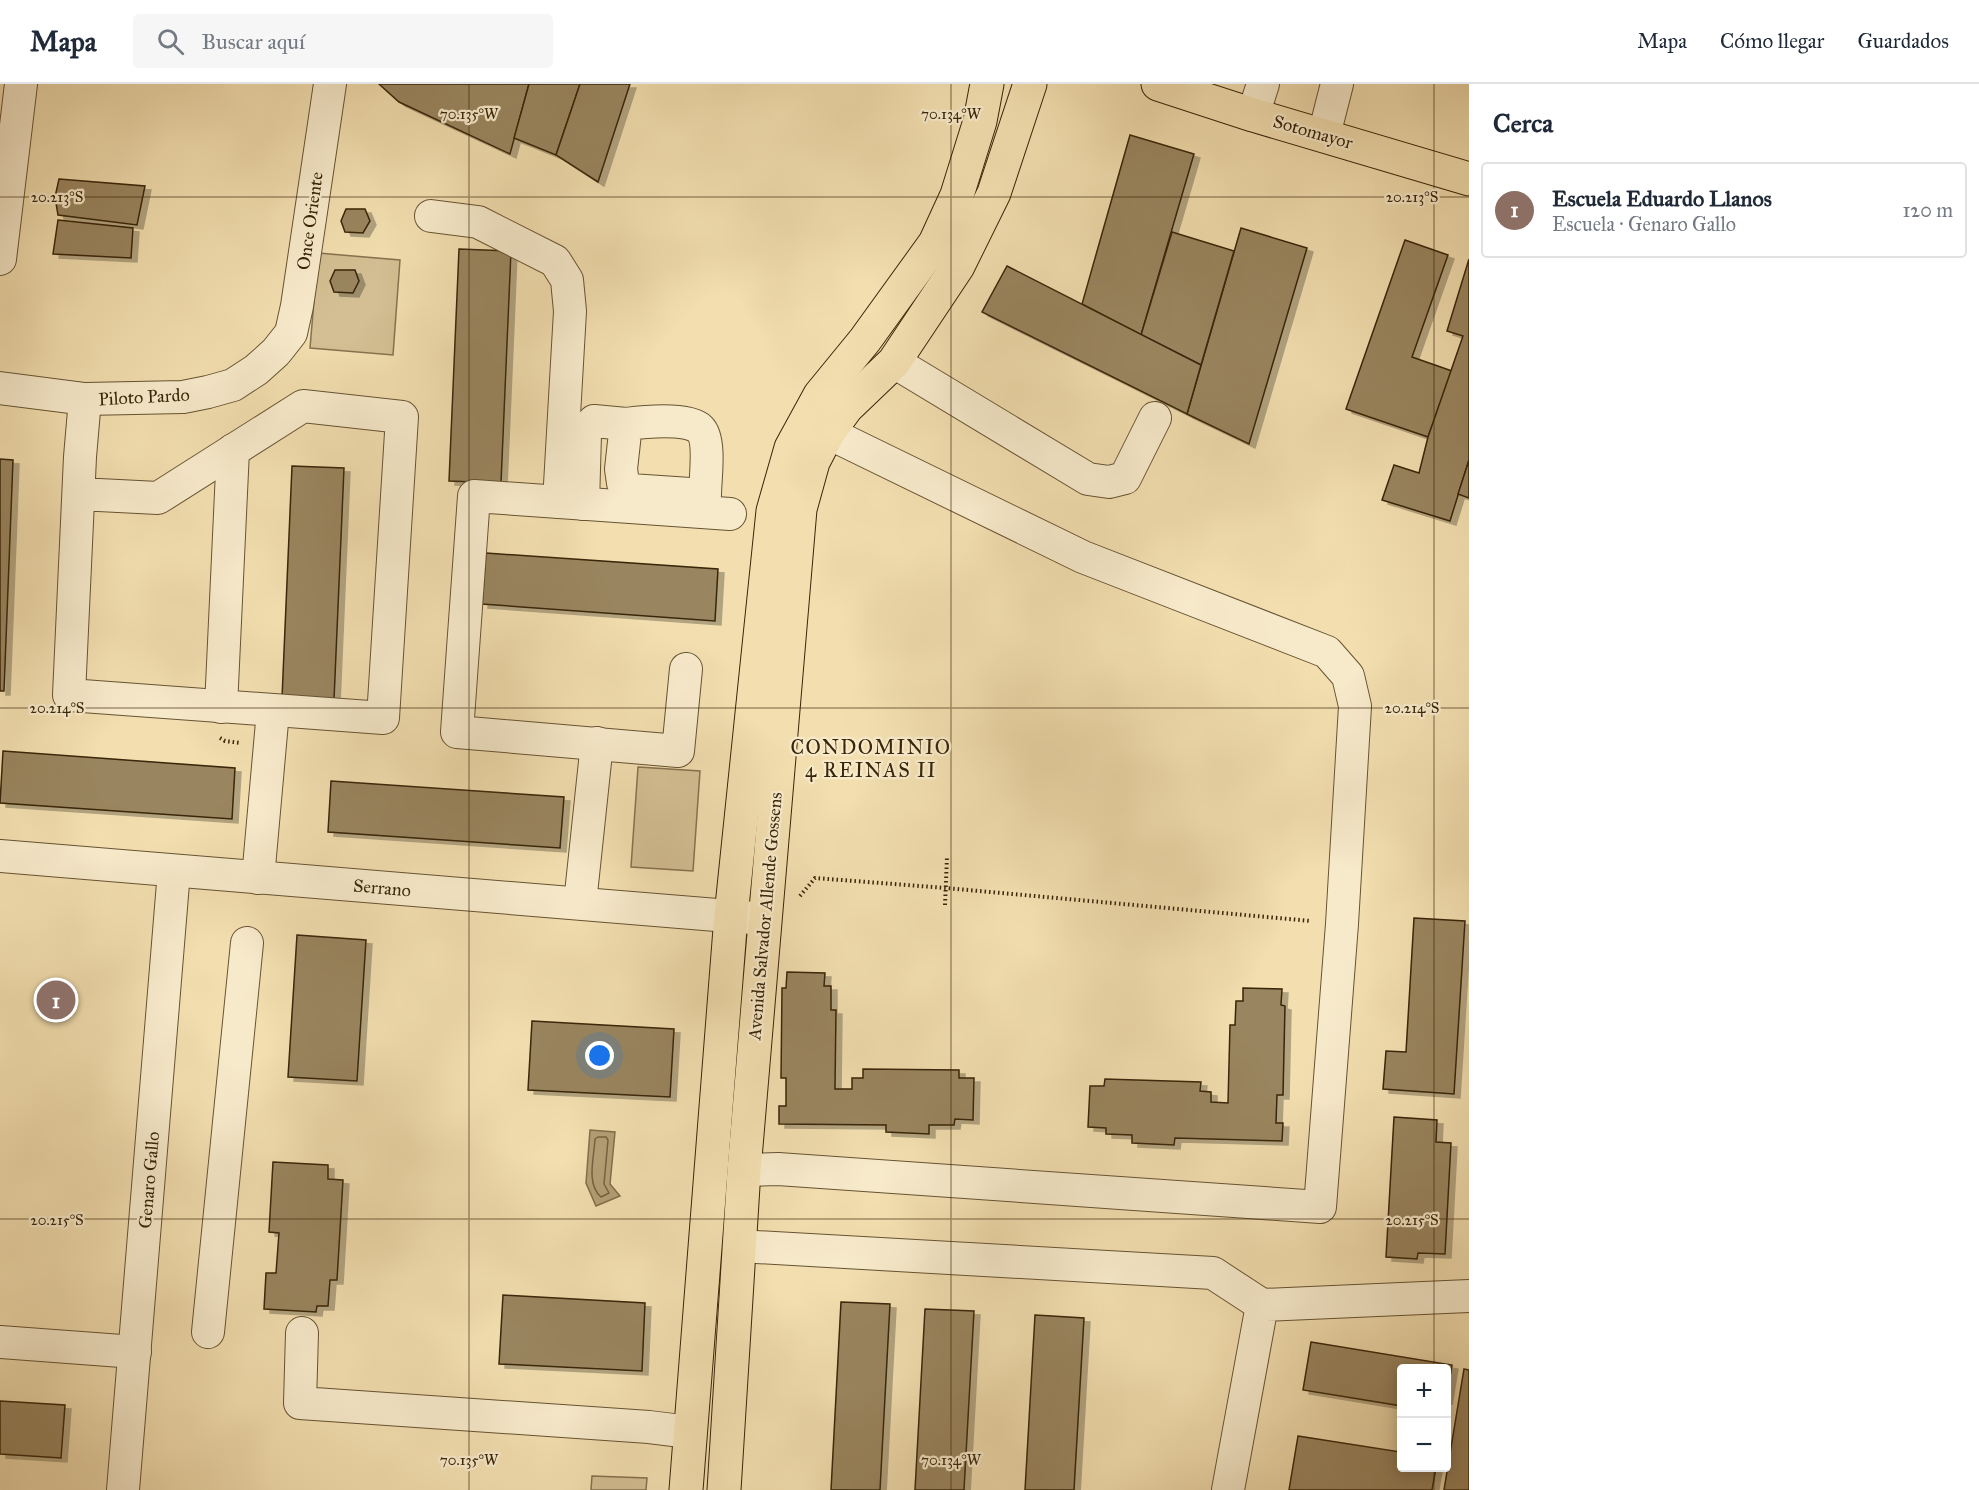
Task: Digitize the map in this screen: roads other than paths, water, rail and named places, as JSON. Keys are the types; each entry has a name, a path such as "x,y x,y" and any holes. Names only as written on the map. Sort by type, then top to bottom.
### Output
{"main road":[{"name":"Avenida Salvador Allende Gossens","path":"724,1490 744,1170 800,509 813,462 820,395 865,340 935,243 957,195 980,121 987,84"},
{"name":"Avenida Salvador Allende Gossens","path":"686,1490 731,916 772,511 791,448 847,407 894,362 958,266 994,193 1030,84"},
{"name":"Sotomayor","path":"1158,84 1253,115 1469,179"}],"street":[{"path":"0,259 21,84"},
{"name":"Once Oriente","path":"276,352 291,333 297,306 330,84"},
{"path":"1253,115 1263,84"},
{"path":"1324,135 1337,84"},
{"path":"431,216 478,222 555,261 567,280 570,310 571,503"},
{"name":"Piloto Pardo","path":"0,388 85,399 183,397 232,385 256,370 276,352"},
{"path":"894,362 1088,479 1109,482 1125,478 1155,418"},
{"path":"79,494 158,498 303,406 402,417 383,718 69,695 80,457 85,399"},
{"path":"571,503 585,434 589,426 594,422 604,421 626,424"},
{"path":"744,1170 778,1169 1320,1207 1342,924 1355,706 1348,676 1328,652 1083,557 817,428"},
{"path":"221,707 233,450"},
{"path":"686,669 678,751 457,732 474,496 730,514"},
{"path":"258,878 273,711"},
{"path":"580,903 597,744"},
{"name":"Serrano","path":"0,856 731,916 766,910"},
{"name":"Genaro Gallo","path":"123,1490 174,871"},
{"path":"208,1332 248,943"},
{"path":"739,1246 1213,1273 1262,1305 1469,1296"},
{"path":"1228,1490 1262,1305"},
{"path":"302,1333 300,1403 650,1427 690,1432"},
{"path":"0,1342 135,1352"}],"water":[{"path":"590,1130 615,1132 610,1184 620,1196 596,1206 586,1183"}],"place":[{"name":"Escuela Eduardo Llanos","path":"56,1000"}],"district":[{"name":"CONDOMINIO 4 REINAS II","path":"871,758"}]}
